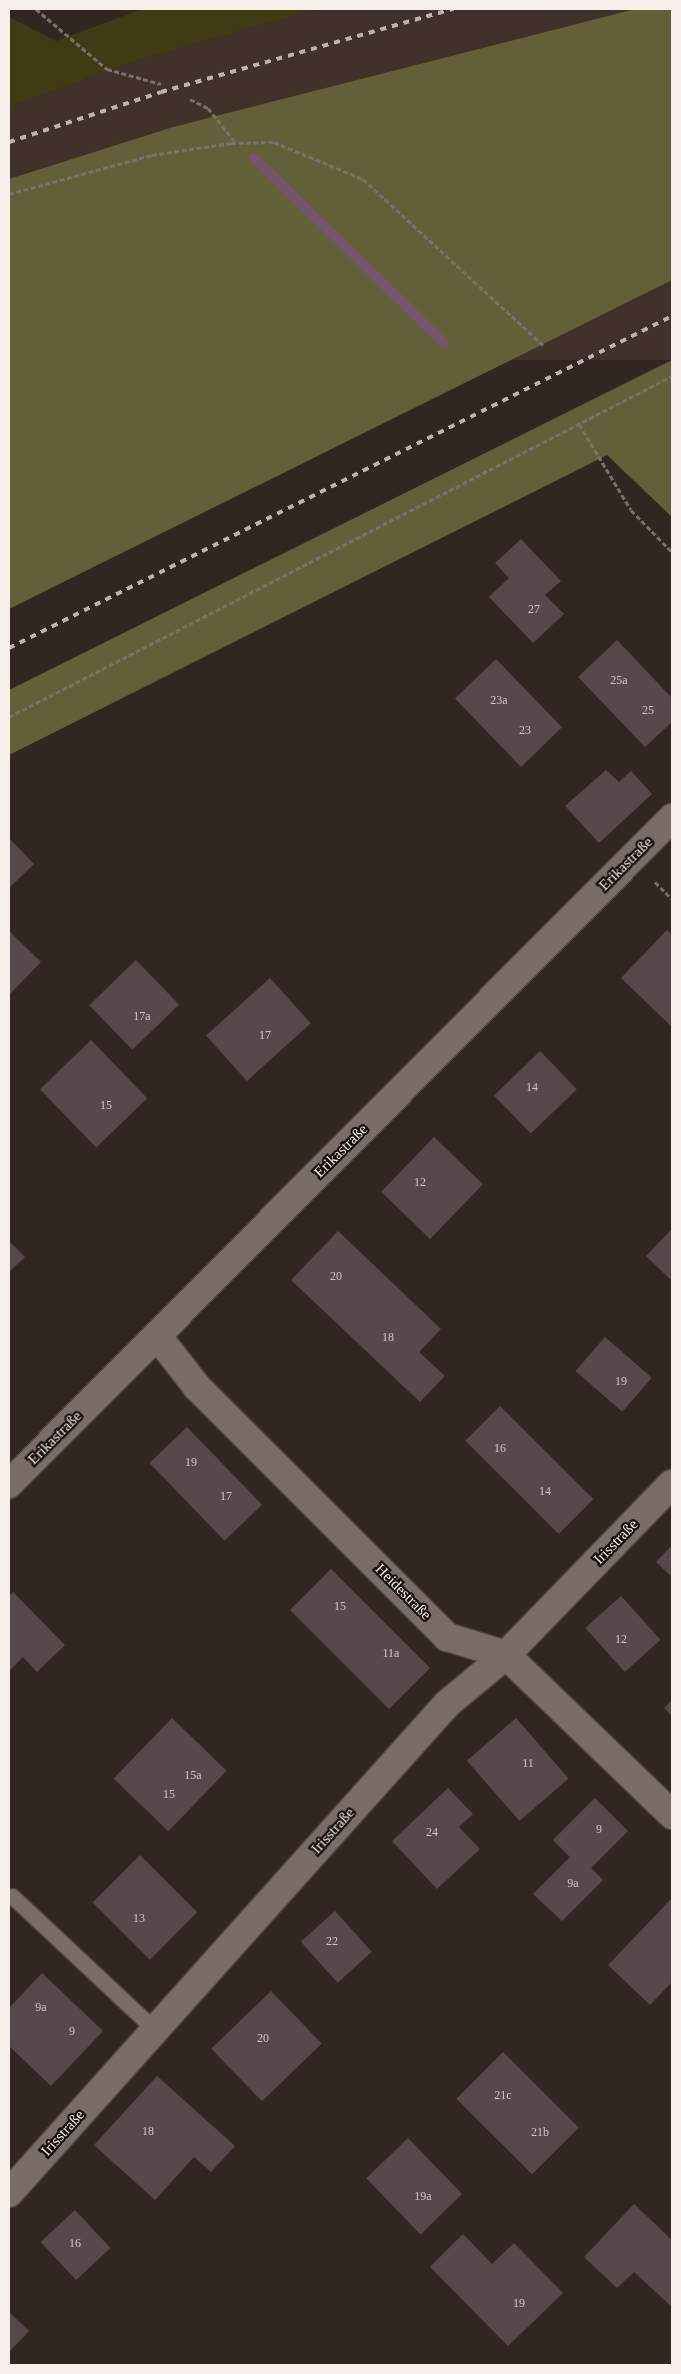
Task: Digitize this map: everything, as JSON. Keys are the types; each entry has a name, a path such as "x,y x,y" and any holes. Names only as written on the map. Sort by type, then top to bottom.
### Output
{"street":[{"name":"Erikastraße","path":"9,1484 158,1337 672,818"},
{"name":"Heidestraße","path":"158,1337 197,1387 447,1637 506,1655 672,1815"},
{"name":"Irisstraße","path":"9,2193 447,1704 506,1655 672,1484"}],"lane":[{"path":"12,1896 155,2030"}],"path":[{"path":"36,9 107,69 161,84"},
{"path":"190,99 208,108 235,142"},
{"path":"9,194 152,155 235,142 274,142 363,179 543,345"},
{"path":"9,717 672,376"},
{"path":"579,424 630,510 672,552"}],"shaded area":[{"path":"142,9 316,9 129,63 9,107 9,17 56,41"},
{"path":"316,9 635,9 173,127 9,179 9,107 129,63"},
{"path":"635,9 672,9 672,280 9,609 9,179 173,127"},
{"path":"9,280 672,280 672,360 9,360"},
{"path":"672,360 672,517 607,455 9,755 9,690"}],"building":[{"path":"521,539 561,581 545,595 564,614 533,643 489,597 509,578 495,563"},
{"path":"617,640 672,698 672,722 645,747 578,677"},
{"path":"496,659 562,727 521,767 455,699"},
{"path":"606,770 619,782 631,771 652,794 599,843 565,806"},
{"path":"9,838 34,864 9,888"},
{"path":"667,930 672,935 672,1027 621,978"},
{"path":"9,931 41,962 9,995"},
{"path":"136,960 179,1005 132,1050 89,1005"},
{"path":"270,978 311,1023 247,1081 206,1036"},
{"path":"91,1040 147,1098 96,1148 40,1089"},
{"path":"540,1051 577,1089 531,1134 494,1095"},
{"path":"434,1137 483,1184 430,1239 381,1192"},
{"path":"672,1229 672,1281 646,1256"},
{"path":"338,1231 441,1329 419,1352 445,1376 420,1402 291,1280"},
{"path":"9,1241 25,1257 9,1272"},
{"path":"605,1337 652,1378 622,1412 575,1371"},
{"path":"500,1406 593,1499 559,1534 465,1441"},
{"path":"187,1427 262,1505 225,1541 150,1463"},
{"path":"672,1545 672,1577 656,1562"},
{"path":"331,1569 430,1668 389,1709 290,1610"},
{"path":"13,1592 65,1645 37,1672 23,1657 9,1671 9,1597"},
{"path":"621,1596 660,1640 625,1672 585,1628"},
{"path":"672,1700 672,1716 664,1708"},
{"path":"172,1718 227,1771 168,1831 114,1778"},
{"path":"516,1718 568,1778 519,1821 467,1761"},
{"path":"448,1788 473,1814 459,1827 480,1849 437,1889 392,1841"},
{"path":"595,1798 628,1831 591,1868 603,1880 562,1921 533,1894 570,1857 553,1840"},
{"path":"140,1855 197,1912 150,1960 93,1902"},
{"path":"672,1898 672,1982 650,2005 608,1965"},
{"path":"335,1911 372,1952 338,1983 301,1942"},
{"path":"42,1973 103,2031 51,2086 9,2046 9,2008"},
{"path":"271,1991 322,2044 262,2101 211,2049"},
{"path":"503,2052 579,2128 532,2174 456,2099"},
{"path":"157,2076 235,2146 211,2172 194,2157 155,2200 94,2145"},
{"path":"408,2138 462,2194 420,2234 366,2178"},
{"path":"634,2204 672,2240 672,2307 634,2272 617,2288 584,2257"},
{"path":"75,2210 110,2248 76,2280 41,2242"},
{"path":"463,2234 492,2264 514,2243 563,2293 508,2346 430,2267"},
{"path":"9,2312 29,2331 9,2352"}],"waterway":[{"path":"254,158 444,343"}],"railway":[{"path":"9,142 161,92 453,9"},
{"path":"9,648 672,316"}]}
